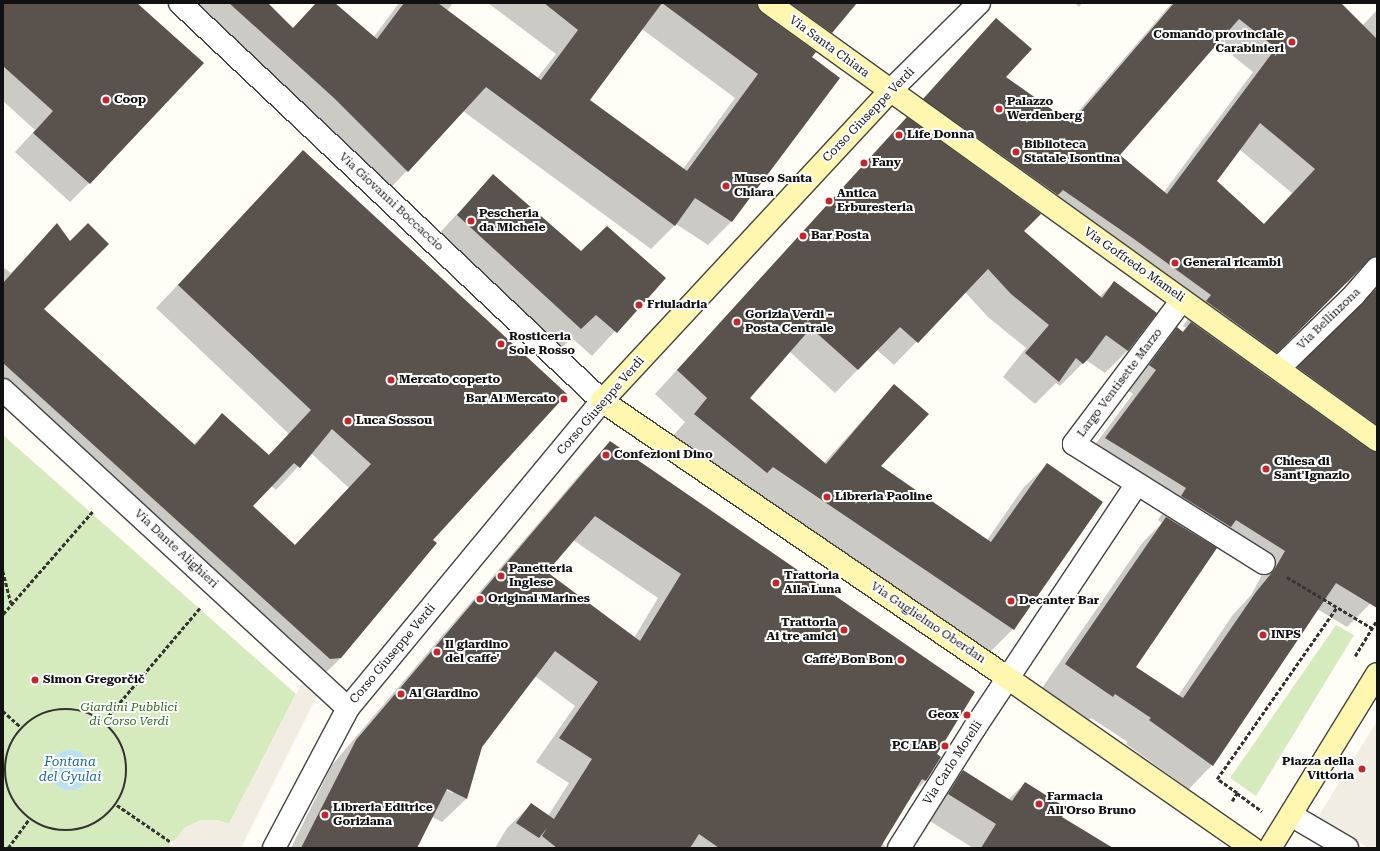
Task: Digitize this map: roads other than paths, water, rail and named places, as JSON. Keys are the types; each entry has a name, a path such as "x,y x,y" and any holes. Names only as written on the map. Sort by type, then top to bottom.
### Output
{"main road":[{"name":"Via Santa Chiara","path":"769,3 890,91"},
{"name":"Corso Giuseppe Verdi","path":"602,401 890,91"},
{"name":"Via Goffredo Mameli","path":"890,91 1279,368 1377,440"},
{"name":"Via Guglielmo Oberdan","path":"602,401 1009,679 1252,848"},
{"path":"1270,848 1377,674"}],"street":[{"name":"Via Giovanni Boccaccio","path":"180,3 602,401"},
{"name":"Corso Giuseppe Verdi","path":"890,91 978,3"},
{"name":"Via Bellinzona","path":"1279,368 1354,295 1377,269"},
{"name":"Largo Ventisette Marzo","path":"1182,300 1074,444 1264,563"},
{"name":"Via Dante Alighieri","path":"3,390 348,708"},
{"name":"Corso Giuseppe Verdi","path":"274,848 348,708 602,401"},
{"path":"1009,679 1136,484"},
{"name":"Via Carlo Morelli","path":"899,848 1009,679"},
{"path":"1291,815 1346,848"}],"water":[{"name":"Fontana del Gyulai","path":"70,750 78,752 84,756 88,762 90,770 88,778 84,784 78,788 70,790 62,788 56,784 52,778 50,770 52,762 56,756 62,752"}],"place":[{"name":"Comando provinciale Carabinieri","path":"1292,42"},
{"name":"Coop","path":"106,100"},
{"name":"Palazzo Werdenberg","path":"999,109"},
{"name":"Life Donna","path":"899,135"},
{"name":"Biblioteca Statale Isontina","path":"1016,152"},
{"name":"Fany","path":"864,163"},
{"name":"Museo Santa Chiara","path":"726,186"},
{"name":"Antica Erburesteria","path":"829,201"},
{"name":"Pescheria da Michele","path":"471,221"},
{"name":"Bar Posta","path":"803,236"},
{"name":"General ricambi","path":"1175,263"},
{"name":"Friuladria","path":"639,305"},
{"name":"Gorizia Verdi - Posta Centrale","path":"737,322"},
{"name":"Rosticeria Sole Rosso","path":"501,344"},
{"name":"Mercato coperto","path":"391,380"},
{"name":"Bar Al Mercato","path":"564,399"},
{"name":"Luca Sossou","path":"348,421"},
{"name":"Confezioni Dino","path":"606,455"},
{"name":"Chiesa di Sant'Ignazio","path":"1266,469"},
{"name":"Libreria Paoline","path":"827,497"},
{"name":"Panetteria Inglese","path":"501,576"},
{"name":"Trattoria Alla Luna","path":"776,583"},
{"name":"Original Marines","path":"480,599"},
{"name":"Decanter Bar","path":"1011,601"},
{"name":"Trattoria Ai tre amici","path":"844,630"},
{"name":"INPS","path":"1263,635"},
{"name":"Il giardino del caffe'","path":"437,652"},
{"name":"Caffe' Bon Bon","path":"901,660"},
{"name":"Simon Gregorčič","path":"35,680"},
{"name":"Al Giardino","path":"401,694"},
{"name":"Geox","path":"967,715"},
{"name":"PC LAB","path":"945,746"},
{"name":"Piazza della Vittoria","path":"1362,769"},
{"name":"Farmacia All'Orso Bruno","path":"1039,804"},
{"name":"Libreria Editrice Goriziana","path":"325,815"}],"park label":[{"name":"Giardini Pubblici di Corso Verdi","path":"129,715"}]}
